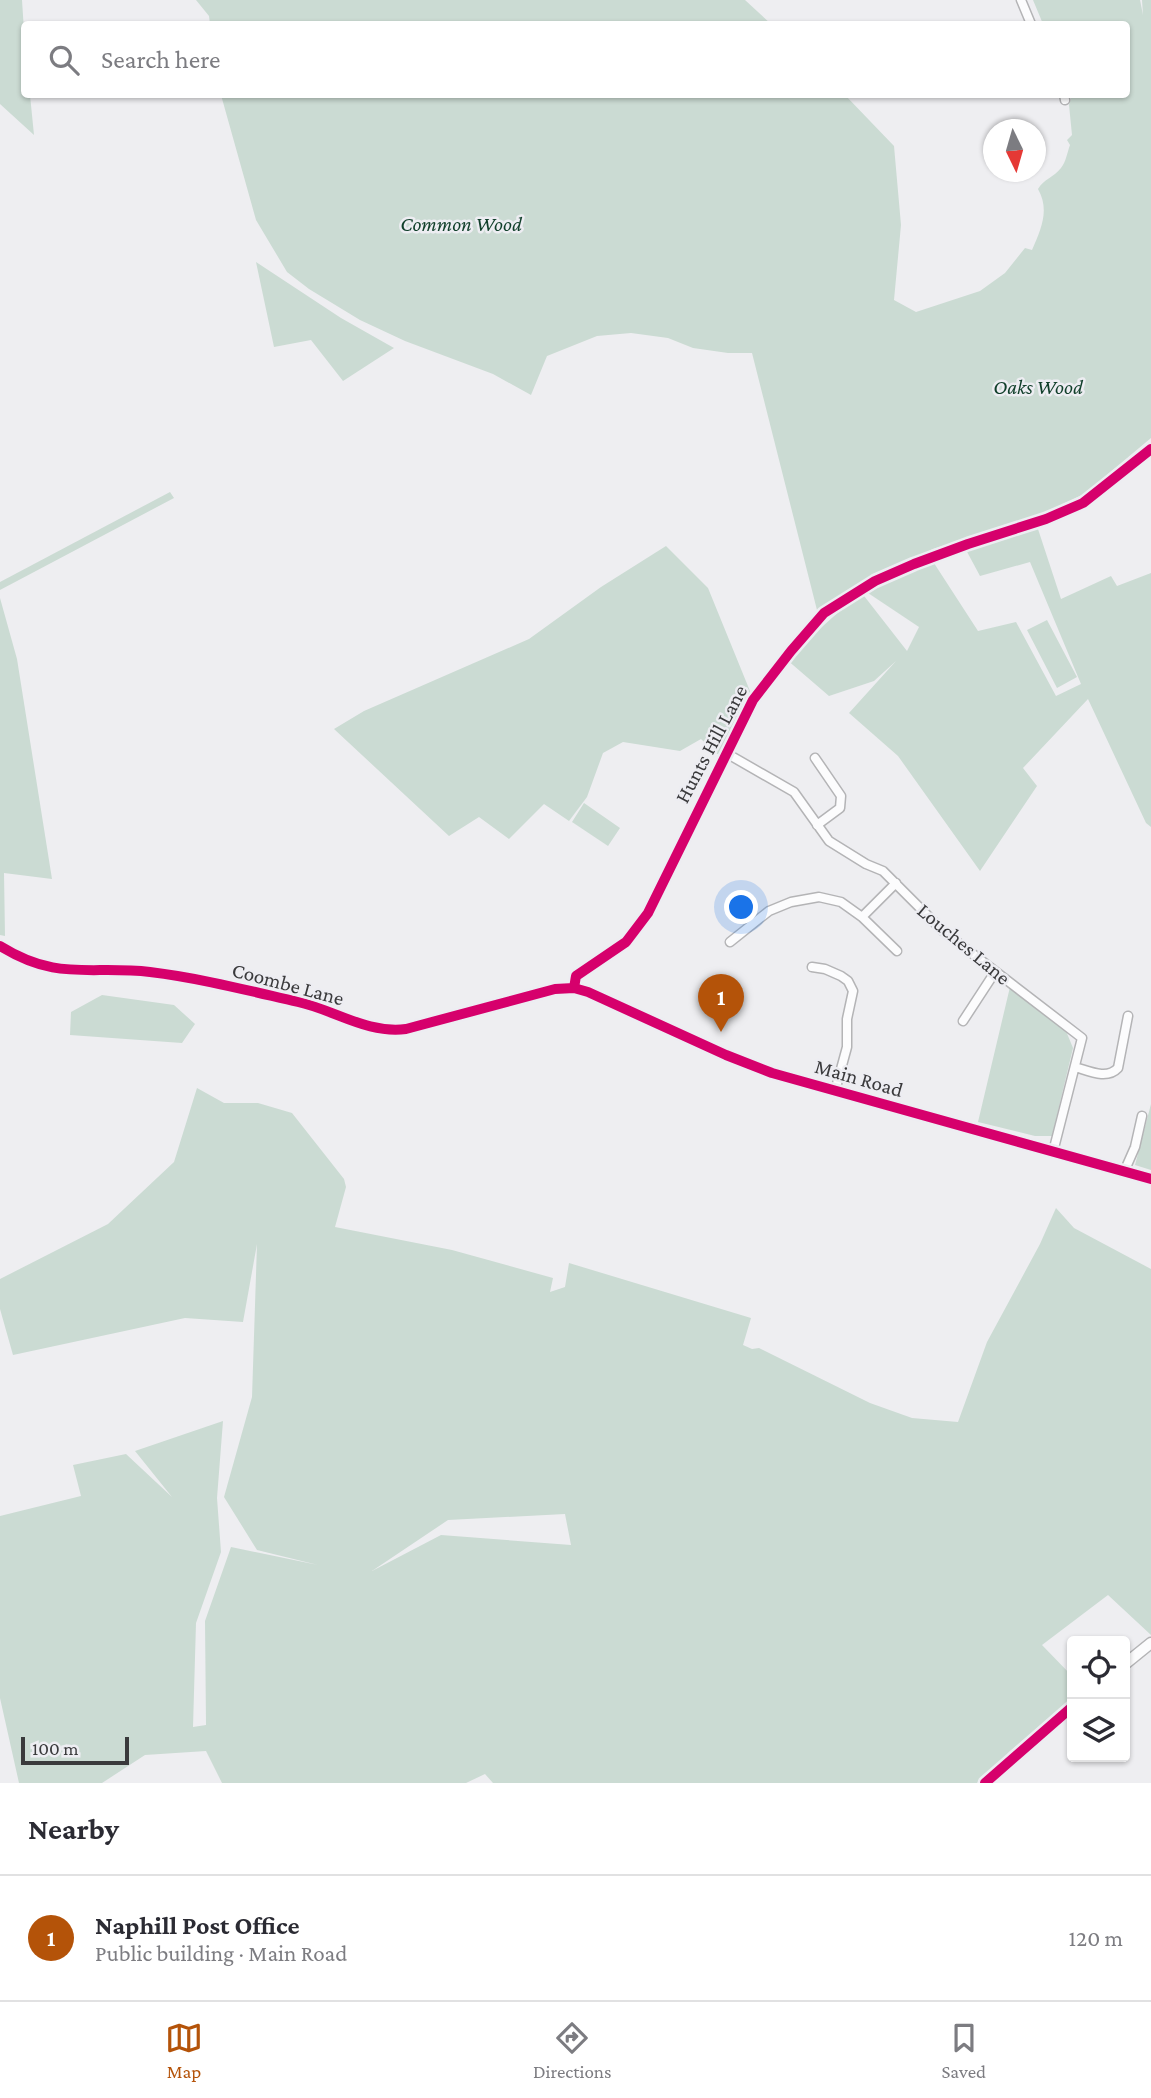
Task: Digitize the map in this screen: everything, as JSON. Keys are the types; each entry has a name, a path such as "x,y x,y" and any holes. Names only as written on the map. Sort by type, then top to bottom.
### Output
{"street":[{"path":"1021,0 1030,21"},
{"name":"Hunts Hill Lane","path":"570,988 576,976 626,942 648,913 753,700 824,613 875,582 914,564 1046,519 1083,503 1151,449"},
{"name":"Louches Lane","path":"726,752 794,792 829,841 866,864 883,871 943,931 1082,1038 1053,1152"},
{"path":"815,758 841,796 840,808 817,825"},
{"path":"862,917 896,883"},
{"path":"730,942 769,911 791,902 819,897 841,902 862,917 897,951"},
{"name":"Coombe Lane","path":"0,946 24,960 54,970 152,972 301,1002 382,1030 428,1023 570,988"},
{"path":"812,967 848,981 853,991 847,1018 847,1047 835,1091"},
{"path":"963,1021 995,972"},
{"name":"Main Road","path":"570,988 588,992 772,1073 1151,1179"},
{"path":"1075,1067 1107,1075 1114,1073 1118,1068 1128,1016"},
{"path":"1124,1172 1135,1147 1142,1116"},
{"path":"1130,1660 1151,1643"},
{"path":"985,1783 1067,1711"}],"green space":[{"path":"0,0 22,0 21,98 30,98 34,135 0,104"},
{"path":"196,0 745,0 768,21 210,21 209,16"},
{"path":"1033,0 1140,0 1143,15 1142,0 1151,0 1151,438 1084,494 1040,515 933,549 855,587 818,614 752,353 693,348 668,338 631,333 597,336 547,356 531,395 493,374 405,341 360,320 309,289 287,272 256,220 222,98 848,98 894,146 901,225 894,300 916,312 980,291 1005,273 1025,248 1032,250 1044,212 1038,189 1061,168 1070,145 1067,140 1072,135 1069,105 1071,98 1130,98 1130,21 1042,21"},
{"path":"256,262 341,318 394,348 343,381 311,340 274,347"},
{"path":"170,492 174,498 0,590 0,582"},
{"path":"1037,526 1061,599 1111,576 1117,586 1151,573 1151,827 1146,823 1088,699 1023,768 1037,786 980,871 898,756 849,713 896,661 874,681 829,696 786,659 861,592 907,651 919,627 865,591 932,560 978,631 1016,622 1056,696 1081,684 1030,562 980,576 965,548"},
{"path":"666,546 708,588 752,696 722,754 717,754 701,739 680,751 623,742 603,753 587,797 569,821 544,804 509,839 479,817 449,836 334,729 364,711 529,639 601,587"},
{"path":"0,598 17,659 52,879 4,873 5,936 0,935"},
{"path":"1047,620 1077,677 1057,688 1027,630"},
{"path":"584,803 620,828 608,846 572,822"},
{"path":"1010,987 1066,1031 1073,1048 1052,1136 1035,1136 978,1122"},
{"path":"102,995 174,1005 195,1024 182,1043 70,1035 71,1012"},
{"path":"197,1088 224,1103 258,1103 292,1113 344,1179 346,1187 335,1227 452,1250 553,1278 550,1292 565,1287 569,1263 751,1318 743,1345 752,1349 759,1348 870,1403 912,1418 958,1422 987,1342 1040,1244 1056,1208 1074,1228 1151,1269 1151,1635 1108,1595 1042,1645 1067,1671 1067,1702 1009,1752 994,1771 977,1783 493,1783 485,1774 466,1783 222,1783 206,1751 145,1755 102,1783 19,1783 0,1698 0,1516 81,1496 73,1465 126,1454 172,1497 135,1451 223,1421 217,1498 221,1552 196,1623 193,1727 206,1725 205,1621 231,1547 318,1565 257,1550 224,1497 252,1397 257,1244 243,1322 185,1318 13,1355 0,1309 0,1279 108,1224 174,1162","holes":["565,1514 571,1545 441,1535 372,1571 448,1520"]},
{"path":"1151,1104 1151,1170 1135,1165"}],"cycle path":[{"path":"574,988 576,976 626,942 648,913 753,700 824,613 875,581 914,564 1046,519 1083,503 1151,449"},
{"path":"0,946 39,964 57,968 150,972 225,985 298,1002 364,1025 392,1030 406,1029 555,989 574,988 772,1073 1151,1179"},
{"path":"985,1783 1067,1711"}],"place":[{"name":"Naphill Post Office","path":"721,1032"}],"park label":[{"name":"Common Wood","path":"461,224"},
{"name":"Oaks Wood","path":"1038,387"}]}
